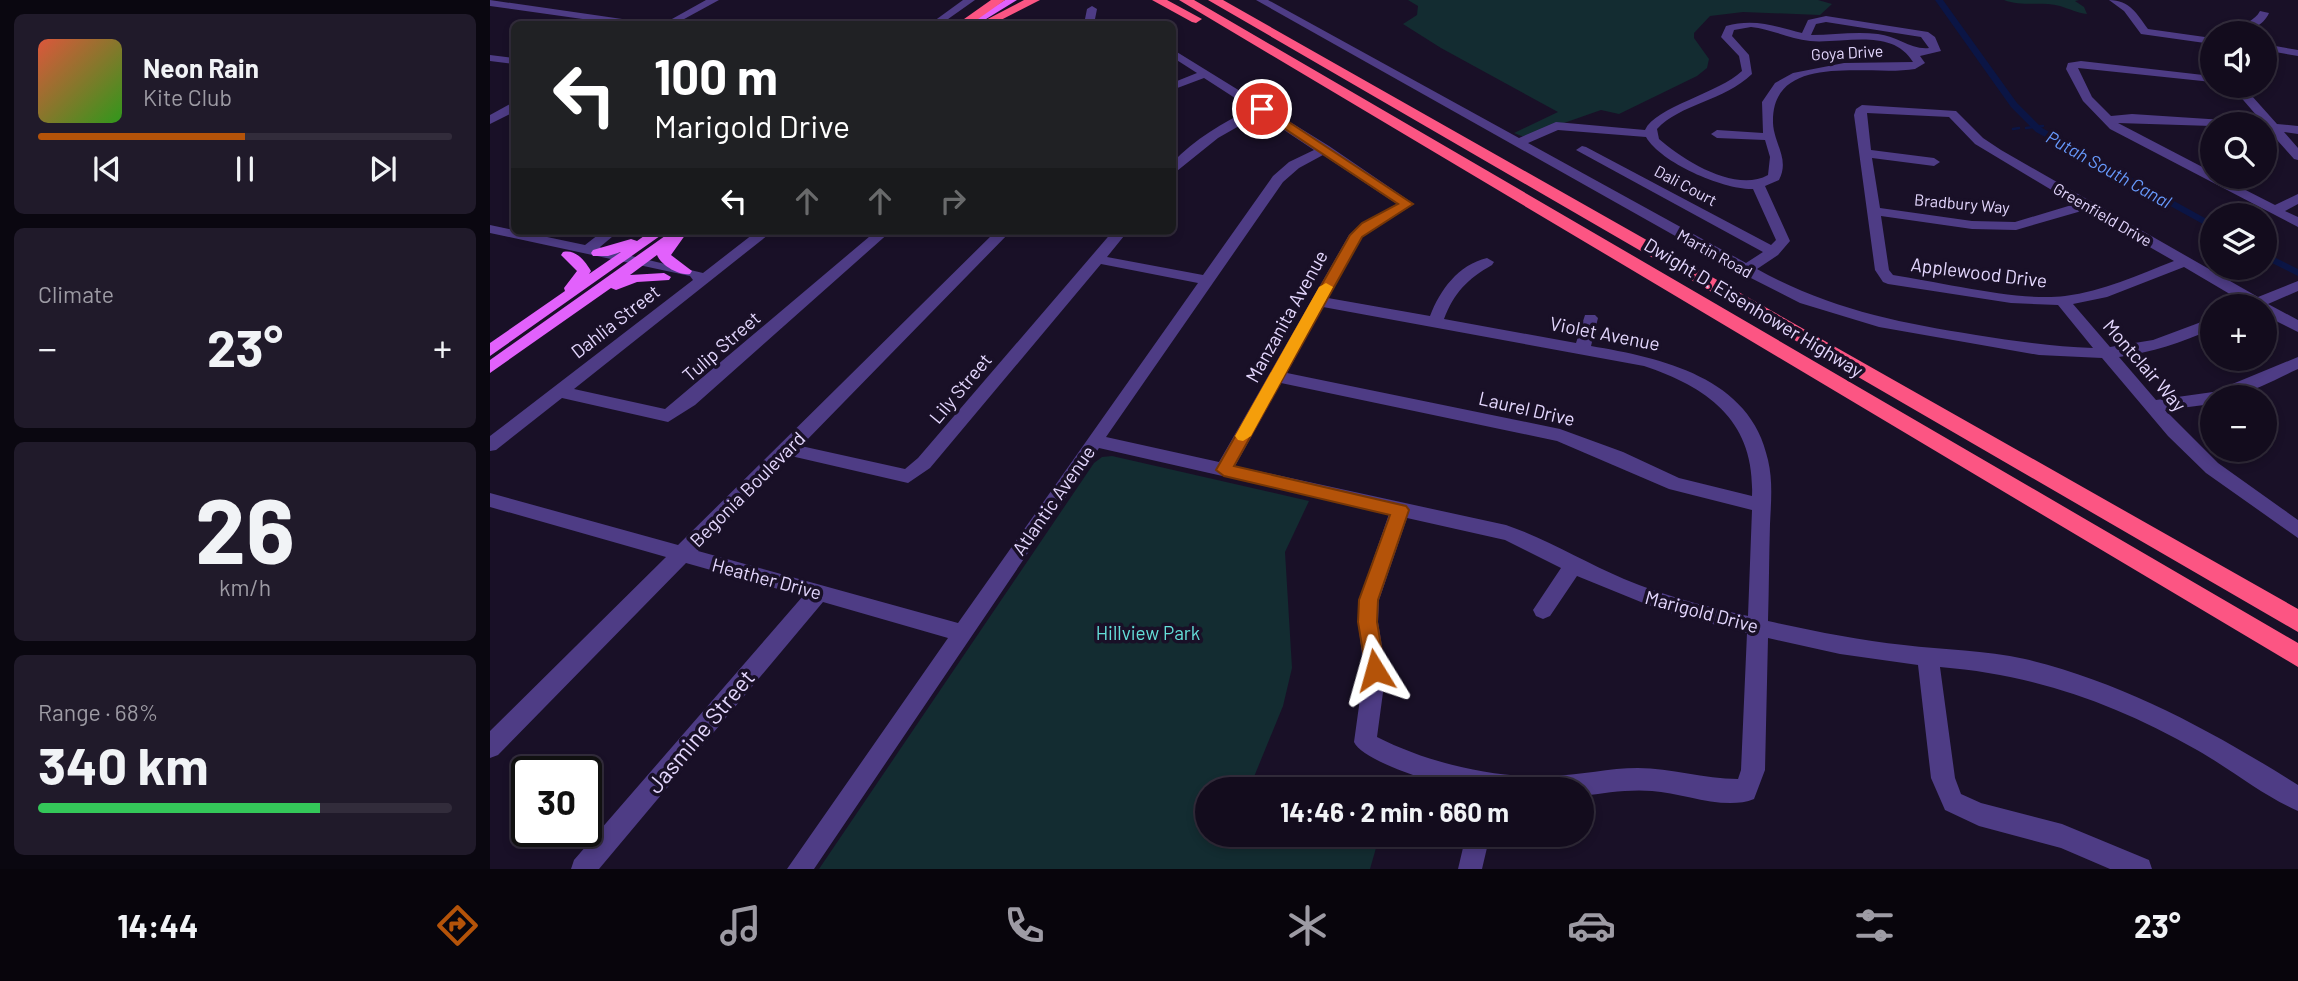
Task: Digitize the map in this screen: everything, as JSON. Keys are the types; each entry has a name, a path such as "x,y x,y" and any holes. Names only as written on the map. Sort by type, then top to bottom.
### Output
{"highway":[{"path":"968,21 999,0"},
{"path":"989,21 1034,0"},
{"path":"1158,0 1270,60 1323,72"},
{"name":"Dwight D. Eisenhower Highway","path":"1185,0 1323,72 2298,621"},
{"name":"Dwight D. Eisenhower Highway","path":"1214,0 1323,72 2298,656"},
{"path":"1240,0 1307,44 1323,72"}],"main road":[{"path":"976,21 1012,0"},
{"path":"988,21 1025,0"},
{"path":"597,253 618,249 649,235"},
{"path":"490,368 555,321 626,263 654,235"},
{"path":"490,350 675,235"},
{"path":"679,235 664,253 664,257 685,271"},
{"path":"490,350 578,281 583,267 568,255"},
{"path":"555,321 626,281 664,277"}],"street":[{"path":"674,21 714,0"},
{"path":"939,21 970,0"},
{"name":"Martin Road","path":"1261,0 1746,271 1825,309 1881,325 2050,351 2105,352 2161,344 2200,328"},
{"path":"2114,0 2128,9 2145,32 2200,39"},
{"path":"490,3 615,21"},
{"path":"1090,21 1092,9"},
{"path":"2257,21 2262,18 2264,12"},
{"name":"Goya Drive","path":"1805,37 1812,22 1826,19 1924,34 1936,47 1936,51 1913,53"},
{"name":"Goya Drive","path":"1651,134 1654,123 1661,118 1718,95 1748,72 1748,60 1726,37 1730,28 1745,24 1764,25 1805,37 1870,37 1901,43 1913,53 1919,64 1911,67 1826,68 1787,79 1778,87 1766,114 1778,159 1777,170 1767,182 1757,184"},
{"path":"2277,49 2298,53"},
{"path":"1176,54 1325,149"},
{"path":"490,58 511,61"},
{"path":"2200,78 2072,65 2087,99 2107,120 2127,134 2260,203"},
{"path":"1176,85 1208,73"},
{"path":"2246,98 2257,112"},
{"path":"490,120 511,109"},
{"path":"1176,166 1229,125 1262,109"},
{"name":"Greenfield Drive","path":"1866,153 1860,115 1862,109 1952,114 1979,141 1997,153 2239,294"},
{"path":"2107,120 2144,118 2200,122"},
{"path":"1519,143 1556,126 1651,134 1657,144 1666,150 1719,177 1738,184 1757,184 1783,241 1773,252 1746,271"},
{"path":"2277,128 2298,130"},
{"path":"1717,134 1770,137"},
{"path":"2277,135 2298,156"},
{"name":"Manzanita Avenue","path":"1224,470 1356,235 1407,204 1325,149"},
{"name":"Atlantic Avenue","path":"799,869 994,584 1278,179 1294,165 1325,149"},
{"name":"Dali Court","path":"1582,150 1773,252"},
{"path":"1873,211 1866,153 1934,162"},
{"path":"2277,210 2298,198"},
{"name":"Bradbury Way","path":"1873,211 1993,226 2037,222 2086,205"},
{"name":"Applewood Drive","path":"1873,211 1882,270 1888,279 2011,298 2062,301 2102,294 2185,261"},
{"path":"2277,212 2298,223"},
{"path":"490,229 511,234"},
{"path":"517,235 597,253 684,282 702,280"},
{"path":"597,253 592,246 607,235"},
{"name":"Dahlia Street","path":"490,445 761,235"},
{"name":"Tulip Street","path":"559,391 668,416 689,401 879,235"},
{"name":"Begonia Boulevard","path":"490,747 1000,235"},
{"name":"Lily Street","path":"787,449 908,476 924,463 1118,235"},
{"path":"490,236 568,255 695,273 702,280"},
{"path":"1097,259 1208,280"},
{"path":"1435,322 1449,289 1457,279 1486,262"},
{"path":"2277,296 2298,286"},
{"name":"Violet Avenue","path":"1319,301 1582,349 1665,367 1694,379 1726,402 1750,430 1761,462 1761,505 1753,770 1746,791 1723,792 1689,784 1635,779 1594,783"},
{"name":"Montclair Way","path":"2062,301 2152,406 2211,468 2298,530"},
{"name":"Greenfield Drive","path":"2277,316 2298,327"},
{"path":"1582,349 1590,318"},
{"path":"2249,385 2298,362"},
{"name":"Laurel Drive","path":"1276,377 1560,435 1617,457 1675,484 1761,505"},
{"path":"2152,406 2200,400"},
{"name":"Marigold Drive","path":"1095,441 1526,539 1574,565 1656,600 1757,626 1850,646 2003,664 2092,689 2193,734 2298,799"},
{"name":"Heather Drive","path":"490,500 963,633"},
{"path":"1400,510 1369,600 1368,622 1375,670 1366,741 1387,754 1460,777"},
{"path":"1544,610 1574,565"},
{"name":"Jasmine Street","path":"583,869 818,593"},
{"path":"1928,656 1943,778 1953,802 1979,814 2094,847 2140,869"},
{"path":"1470,869 1475,847"}],"green space":[{"path":"1408,0 1818,0 1832,4 1820,15 1743,12 1710,16 1694,33 1694,38 1709,59 1707,68 1697,76 1619,114 1601,110 1524,137 1514,133 1558,112 1441,48 1403,24 1417,15 1418,6"},
{"path":"2004,0 2079,0 2075,1 2084,7 2087,14 2060,6"},
{"name":"Hillview Park","path":"1112,456 1309,501 1285,552 1292,668 1283,706 1254,777 1195,777 1195,847 1373,847 1376,848 1370,869 819,869 1094,463 1102,457"}],"waterway":[{"name":"Putah South Canal","path":"1939,0 2014,105 2039,130 2200,219"},
{"name":"Putah South Canal","path":"2026,128 2043,126"},
{"path":"2013,129 2019,128"},
{"name":"Putah South Canal","path":"2277,262 2298,273"}],"slow traffic":[{"path":"1243,436 1326,287"}],"route":[{"path":"1262,109 1407,204 1356,235 1224,470 1400,510 1369,600 1368,622 1375,670"}]}
